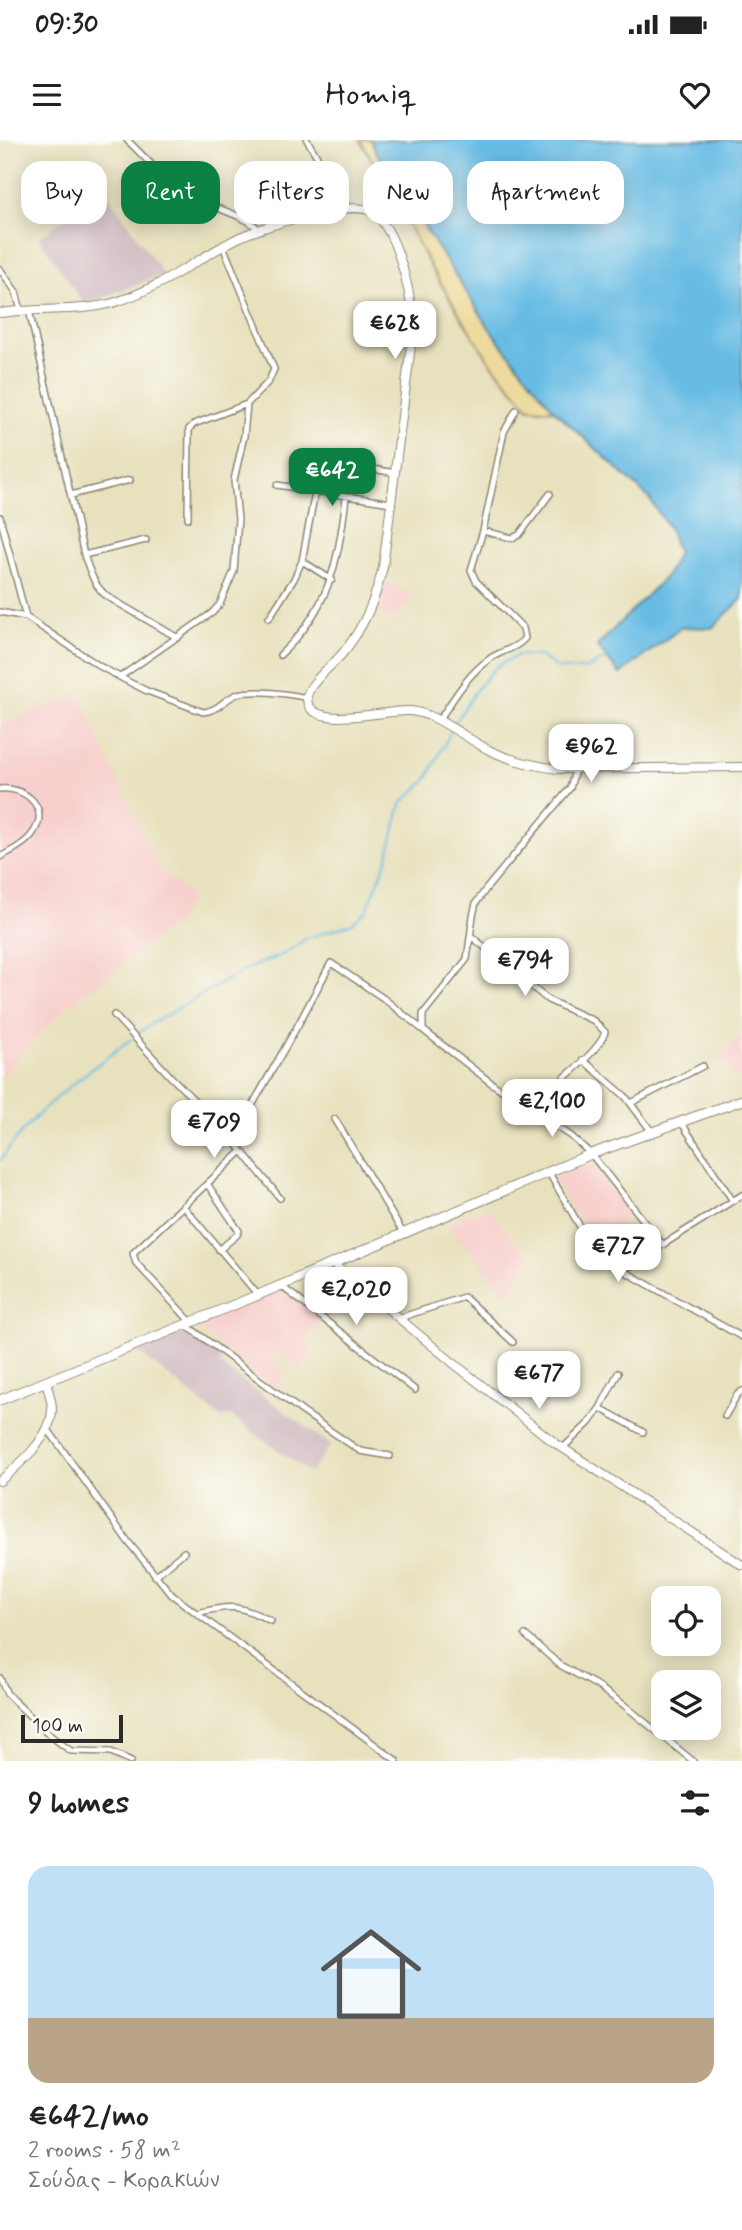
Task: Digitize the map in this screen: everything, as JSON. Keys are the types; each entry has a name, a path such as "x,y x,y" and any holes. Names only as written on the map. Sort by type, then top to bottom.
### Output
{"main road":[{"path":"349,208 370,210 382,219 390,232 409,300 412,318 411,345 383,568 376,594 365,621 344,652 312,686 307,698 312,711 323,717 415,711 506,757 544,767 575,770 742,767"},
{"path":"0,313 90,308 116,302 179,273 223,246 281,224"},
{"path":"0,1400 258,1295 591,1154 742,1100"},
{"path":"332,1263 452,1362 563,1448 742,1564"},
{"path":"0,1480 30,1452 47,1428 52,1411 46,1381"}],"street":[{"path":"127,140 176,187 193,198 249,222 260,230"},
{"path":"307,140 320,161"},
{"path":"188,518 189,429 194,424 247,404 269,381 274,369 223,246"},
{"path":"0,269 25,310 84,555 100,591 178,638"},
{"path":"120,677 216,610 232,581 238,519 234,480 244,436 247,404"},
{"path":"441,722 476,671 487,660 519,644 525,638 523,628 476,581 472,573 504,432 516,410"},
{"path":"311,458 395,473"},
{"path":"71,495 130,480"},
{"path":"277,485 391,503"},
{"path":"269,618 302,561 315,492"},
{"path":"483,531 512,538 519,535 550,494"},
{"path":"280,655 311,621 332,580 346,497"},
{"path":"0,517 26,617"},
{"path":"84,555 146,540"},
{"path":"302,561 332,580"},
{"path":"0,612 26,617 120,677 147,691 203,712 210,711 237,694 289,694 307,698"},
{"path":"423,1030 423,1014 467,959 476,903 570,788 575,770"},
{"path":"0,789 18,789 26,794 35,805 39,822 28,839 0,858"},
{"path":"471,936 548,1000 594,1021 603,1027 605,1032 603,1038 583,1060 528,1107"},
{"path":"233,1139 299,1025 331,963 383,998 485,1078 571,1136 591,1154 663,1245"},
{"path":"114,1015 233,1139 280,1198"},
{"path":"583,1060 631,1103 652,1132"},
{"path":"631,1103 703,1066"},
{"path":"335,1119 403,1233"},
{"path":"680,1121 733,1201"},
{"path":"242,1151 133,1253 136,1263 188,1323 303,1412 360,1451 390,1456"},
{"path":"549,1173 598,1255 621,1271 742,1337"},
{"path":"208,1185 239,1231 219,1250"},
{"path":"621,1271 742,1195"},
{"path":"184,1207 258,1295"},
{"path":"280,1285 415,1390"},
{"path":"399,1318 464,1297 513,1342"},
{"path":"563,1448 589,1423 618,1373"},
{"path":"725,1416 742,1391"},
{"path":"600,1408 643,1432"},
{"path":"47,1428 129,1543 172,1595 397,1761"},
{"path":"155,1576 184,1552"},
{"path":"197,1613 224,1606 236,1606 271,1621"},
{"path":"524,1635 560,1665 596,1685 624,1705 693,1761"},
{"path":"0,1678 7,1694 52,1737 71,1751 111,1752 131,1761"}],"shaded area":[{"path":"107,193 121,213 121,224 128,224 164,275 84,304 39,238 58,224 107,224"},
{"path":"388,581 413,597 394,620 374,612"},
{"path":"78,694 159,869 193,896 177,922 63,1010 0,1077 0,725"},
{"path":"742,1035 742,1081 718,1057"},
{"path":"591,1162 631,1214 595,1247 551,1177"},
{"path":"487,1207 530,1259 507,1296 447,1223"},
{"path":"282,1289 322,1320 304,1339 313,1353 298,1370 277,1353 272,1362 283,1374 278,1391 191,1324"},
{"path":"188,1330 223,1358 219,1364 331,1445 310,1473 231,1416 220,1417 138,1352"}],"sand":[{"path":"360,140 371,140 383,161 373,161"},
{"path":"408,224 423,224 492,332 554,410 529,408 490,362 431,268"}],"water":[{"path":"371,140 742,140 742,599 712,628 682,627 620,674 597,646 666,576 678,554 669,528 648,497 554,410 492,332 423,224 453,224 453,161 382,161"}],"waterway":[{"path":"453,726 477,688 497,666 518,655 540,656 558,669 585,669 607,658"},
{"path":"136,1035 246,969 284,954 307,938 351,924 366,912 387,860 401,804 426,781 451,731"},
{"path":"0,1161 44,1109 131,1039"}]}
